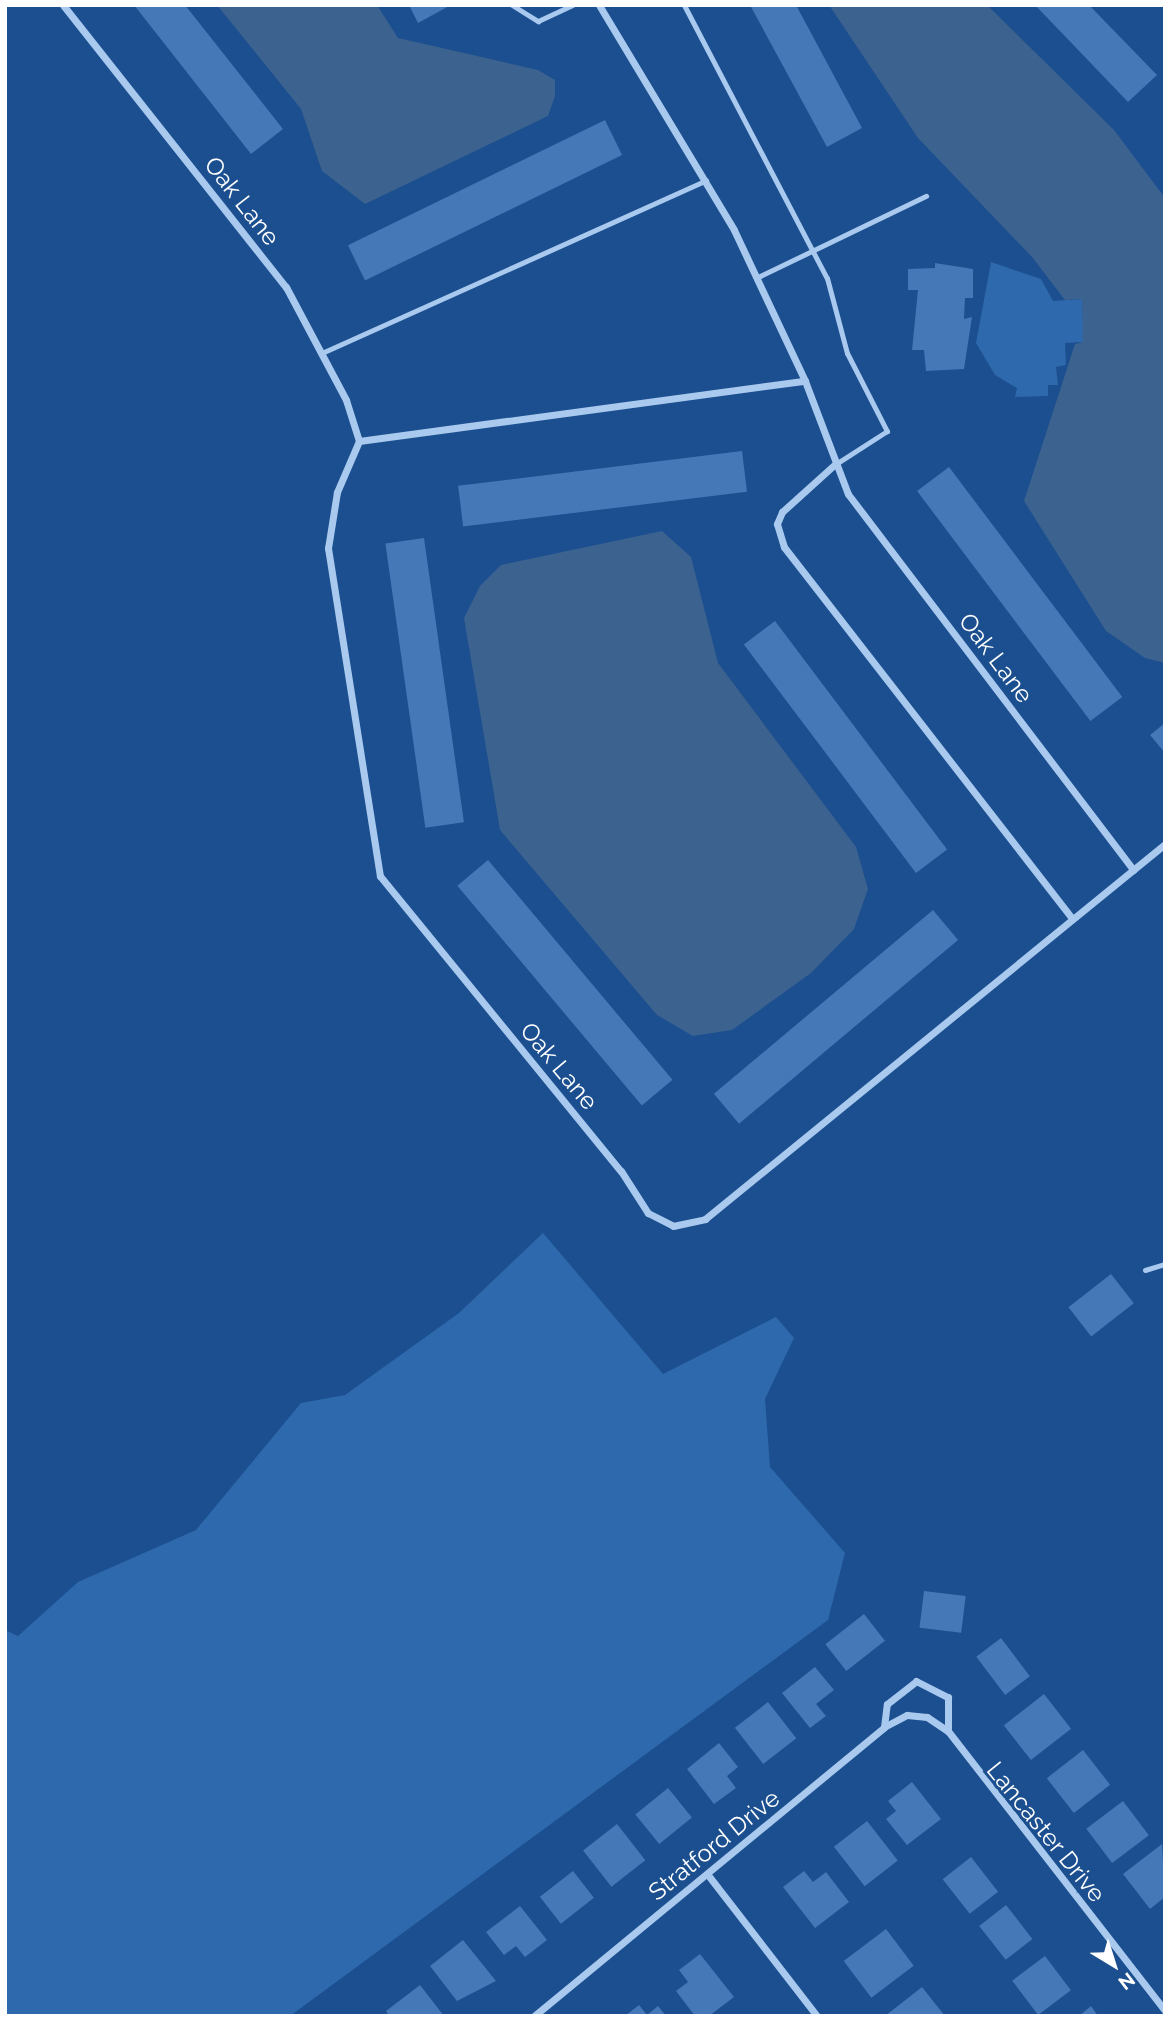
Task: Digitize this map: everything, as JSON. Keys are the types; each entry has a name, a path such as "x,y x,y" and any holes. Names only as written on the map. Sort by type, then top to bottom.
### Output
{"street":[{"name":"Oak Lane","path":"62,5 286,287 324,352 359,441 337,492 328,548 374,861 621,1171 648,1213 673,1226 705,1219 1165,844"},
{"name":"Oak Lane","path":"599,5 706,180 756,278 805,381 834,466 848,494 1133,870"},
{"path":"359,441 805,381"},
{"path":"834,466 782,512 777,524 784,547 1072,918"},
{"path":"884,1727 887,1704 916,1681 948,1698 948,1731"},
{"name":"Stratford Drive","path":"534,2016 884,1727 921,1716"},
{"name":"Lancaster Drive","path":"921,1716 948,1731 1165,2011"},
{"path":"708,1875 817,2016"}],"lane":[{"path":"512,5 538,21 573,5"},
{"path":"684,5 827,278 847,353 887,431 834,466"},
{"path":"324,352 706,180"},
{"path":"756,278 926,196"},
{"path":"1144,1270 1165,1264"}],"shaded area":[{"path":"217,5 377,5 398,38 538,70 555,80 555,96 548,116 365,204 322,171 301,109"},
{"path":"829,5 987,5 1114,130 1165,198 1165,663 1145,658 1106,631 1024,501 1075,344 1083,342 1082,299 1065,300 1032,257 918,138"},
{"path":"991,262 1041,279 1053,301 1082,299 1084,342 1065,343 1066,365 1056,367 1058,385 1048,385 1048,396 1015,397 1017,388 995,375 976,343"},
{"path":"662,531 691,557 718,663 856,847 868,889 854,929 811,973 732,1030 693,1036 657,1015 500,830 464,618 480,586 501,565"},
{"path":"543,1233 663,1374 776,1317 794,1338 765,1399 770,1467 845,1553 828,1620 290,2016 5,2016 5,1630 18,1636 78,1582 196,1530 301,1403 345,1395 459,1313"}],"building":[{"path":"134,5 185,5 283,129 251,154"},
{"path":"409,5 451,5 418,23"},
{"path":"750,5 796,5 862,128 827,147"},
{"path":"1035,5 1089,5 1157,75 1128,102"},
{"path":"605,120 622,155 365,280 348,245"},
{"path":"935,263 973,269 973,298 965,298 964,319 972,317 964,369 926,371 924,350 912,350 918,290 908,290 908,269 935,268"},
{"path":"742,451 747,492 463,527 458,486"},
{"path":"949,467 1122,697 1090,721 917,491"},
{"path":"424,538 464,822 425,828 385,543"},
{"path":"775,621 947,849 916,873 744,644"},
{"path":"1165,723 1165,753 1150,735"},
{"path":"488,860 672,1080 642,1106 457,886"},
{"path":"933,910 958,940 739,1124 714,1094"},
{"path":"1111,1274 1134,1303 1091,1336 1068,1307"},
{"path":"924,1591 966,1596 961,1633 919,1628"},
{"path":"864,1614 885,1641 846,1671 825,1644"},
{"path":"1001,1638 1030,1676 1005,1695 976,1657"},
{"path":"815,1667 834,1690 816,1704 826,1716 810,1728 782,1693"},
{"path":"1044,1694 1071,1729 1031,1760 1004,1725"},
{"path":"768,1702 796,1738 763,1764 735,1728"},
{"path":"719,1743 738,1767 727,1776 736,1788 714,1804 687,1769"},
{"path":"1083,1750 1110,1785 1074,1813 1047,1778"},
{"path":"912,1782 941,1819 907,1845 886,1819 896,1811 888,1801"},
{"path":"668,1788 692,1818 659,1844 635,1814"},
{"path":"1123,1801 1149,1835 1112,1863 1086,1829"},
{"path":"867,1821 898,1860 865,1886 834,1847"},
{"path":"617,1824 645,1860 611,1887 583,1850"},
{"path":"1162,1844 1165,1897 1150,1909 1123,1874"},
{"path":"971,1857 998,1892 970,1914 943,1879"},
{"path":"573,1871 594,1898 561,1924 540,1897"},
{"path":"804,1871 813,1882 826,1872 849,1902 815,1928 783,1887"},
{"path":"1006,1905 1032,1939 1006,1960 979,1926"},
{"path":"520,1906 547,1940 525,1957 516,1946 504,1955 486,1932"},
{"path":"886,1929 914,1966 871,1998 844,1961"},
{"path":"463,1940 496,1981 457,2001 430,1966"},
{"path":"700,1954 734,1997 709,2016 695,2016 676,1991 688,1982 679,1970"},
{"path":"1045,1956 1071,1990 1038,2015 1012,1981"},
{"path":"420,1985 444,2016 389,2016 386,2011"},
{"path":"922,1987 945,2016 885,2016"},
{"path":"639,2005 647,2015 658,2006 666,2016 625,2016"},
{"path":"1091,2006 1098,2016 1079,2016"}]}
